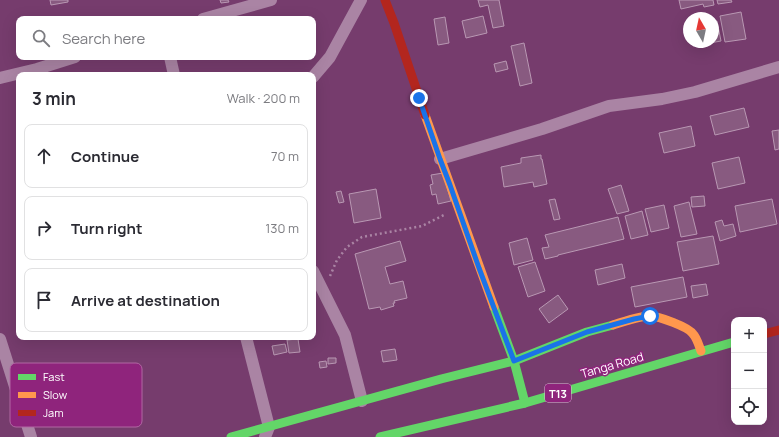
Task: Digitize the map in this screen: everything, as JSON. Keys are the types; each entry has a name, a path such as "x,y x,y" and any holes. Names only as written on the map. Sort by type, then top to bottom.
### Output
{"main road":[{"path":"385,0 440,159 514,361 525,403"},
{"path":"231,437 267,432 362,401 514,361 587,332 650,316 684,327 693,333 701,351"},
{"path":"767,333 779,330"},
{"name":"Tanga Road","path":"380,437 525,403 731,343"}],"street":[{"path":"214,16 271,0"},
{"path":"316,73 330,57 361,0"},
{"path":"25,72 66,60"},
{"path":"171,60 173,72"},
{"path":"440,159 542,129 609,106 662,99 695,92 779,67"},
{"path":"0,78 16,74"},
{"path":"316,277 345,335 362,401"},
{"path":"0,339 10,371"},
{"path":"247,340 267,432"},
{"path":"28,427 31,437"}],"path":[{"path":"323,291 337,260 347,247 362,237 422,226 447,214"}],"building":[{"path":"50,0 68,0 68,2 51,5"},
{"path":"220,0 228,0 229,2 221,3"},
{"path":"478,0 499,0 504,26 493,28 488,5 480,7"},
{"path":"679,0 713,0 714,5 704,7 703,4 681,9"},
{"path":"717,0 731,0 732,2 718,4"},
{"path":"741,12 746,39 725,42 720,16"},
{"path":"483,16 487,33 466,38 462,21"},
{"path":"445,17 449,43 438,45 434,19"},
{"path":"719,31 721,41 719,41"},
{"path":"524,43 532,83 520,86 511,46"},
{"path":"506,61 508,69 496,72 494,64"},
{"path":"744,108 749,127 715,135 710,116"},
{"path":"691,126 695,146 664,153 659,133"},
{"path":"779,130 779,149 775,150 772,131"},
{"path":"541,155 547,184 534,187 533,182 504,187 501,167 521,163 521,158"},
{"path":"739,157 745,183 718,189 712,163"},
{"path":"443,173 451,201 438,204 436,194 432,195 430,185 433,184 431,175"},
{"path":"621,185 629,211 617,214 608,189"},
{"path":"376,189 381,218 354,223 349,194"},
{"path":"341,191 344,202 339,203 336,192"},
{"path":"704,196 705,206 692,207 691,197"},
{"path":"555,199 560,219 554,220 549,200"},
{"path":"772,199 777,224 740,232 735,206"},
{"path":"689,202 697,234 681,237 674,206"},
{"path":"664,205 669,228 651,232 645,209"},
{"path":"642,211 648,235 631,239 625,216"},
{"path":"618,217 624,239 545,259 542,248 549,247 545,235"},
{"path":"722,220 724,226 733,224 736,236 720,241 715,222"},
{"path":"713,236 719,264 683,271 677,242"},
{"path":"527,238 533,260 514,265 509,243"},
{"path":"400,241 406,261 385,267 390,284 403,281 407,298 394,301 394,306 381,310 380,307 369,309 355,254"},
{"path":"535,262 545,291 528,297 518,267"},
{"path":"622,264 625,278 598,285 595,270"},
{"path":"683,277 687,297 635,307 631,287"},
{"path":"706,284 708,295 693,298 691,286"},
{"path":"558,295 568,309 549,323 539,309"},
{"path":"287,340 298,340 300,352 289,353"},
{"path":"285,344 287,352 274,355 272,346"},
{"path":"395,349 397,360 383,362 381,351"},
{"path":"328,358 336,358 336,363 328,364"},
{"path":"326,361 327,367 320,368 319,362"}],"traffic: fast":[{"path":"494,307 514,361 525,403"},
{"path":"231,437 441,379 514,361 587,332 613,325"},
{"path":"380,437 525,403 731,343"}],"traffic: slow":[{"path":"425,115 494,307"},
{"path":"613,325 646,316 660,318 680,325 690,331 696,338 701,351"}],"traffic: jam":[{"path":"385,0 425,115"},
{"path":"767,333 779,330"}],"route":[{"path":"419,98 479,268 514,361 587,332 650,316"}]}
